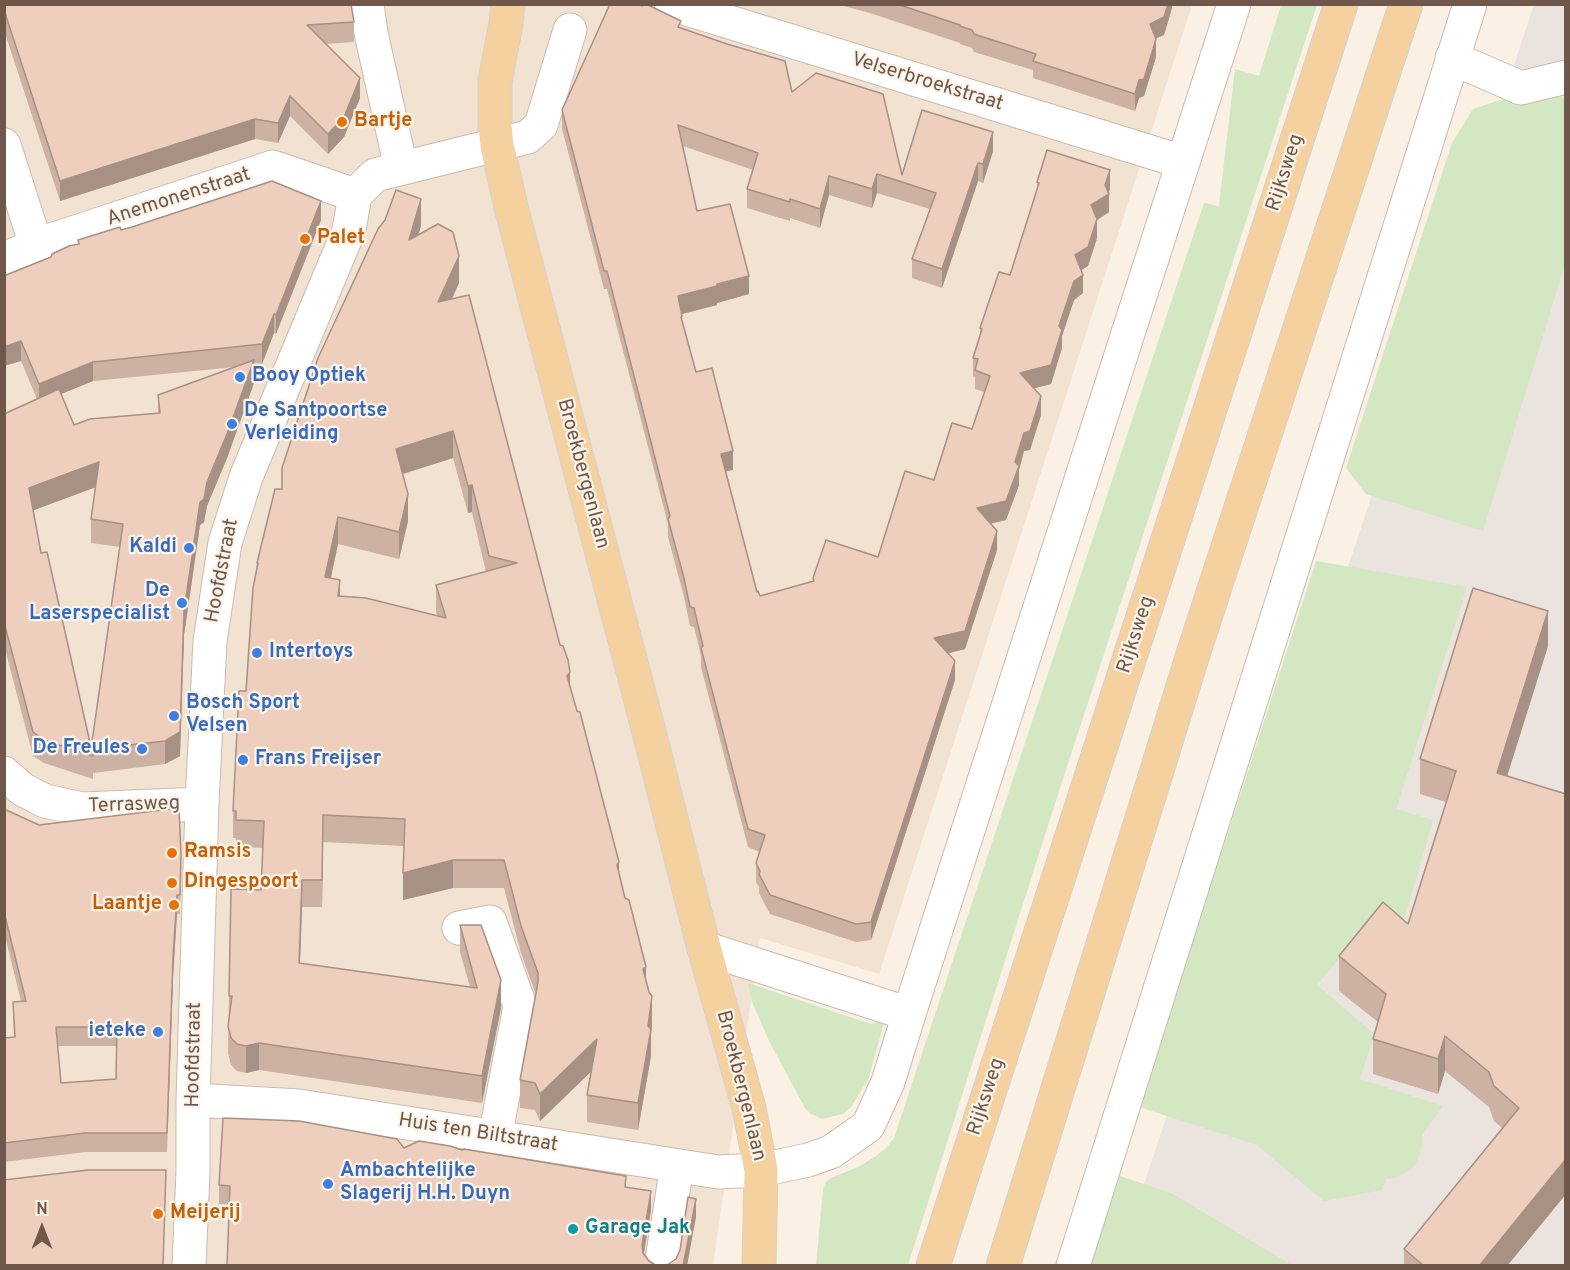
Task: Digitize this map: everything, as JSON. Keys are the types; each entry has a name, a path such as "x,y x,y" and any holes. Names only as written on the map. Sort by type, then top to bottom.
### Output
{"main road":[{"path":"508,4 495,81 495,126 513,141"},
{"name":"Rijksweg","path":"933,1266 1341,4"},
{"path":"1003,1266 1194,651 1406,4"},
{"name":"Broekbergenlaan","path":"513,141 511,207 704,948 749,1108 761,1170"},
{"path":"759,1266 761,1170"}],"street":[{"path":"367,4 373,43 401,168"},
{"name":"Velserbroekstraat","path":"671,4 1183,162"},
{"path":"704,948 909,1014 1234,4"},
{"path":"1072,1266 1470,4"},
{"path":"355,195 375,174 513,141 541,125 570,30"},
{"path":"1452,58 1521,88 1566,77"},
{"path":"4,145 36,245"},
{"name":"Anemonenstraat","path":"4,259 36,245 273,167 355,195"},
{"name":"Hoofdstraat","path":"189,1266 181,1171 194,1100 202,804 210,641 225,543 246,477 349,230 355,195"},
{"name":"Terrasweg","path":"4,773 22,789 45,801 82,809 202,804"},
{"path":"459,928 490,922 520,1006 495,1137"},
{"name":"Broekbergenlaan","path":"761,1170 808,1160 831,1152 868,1126 888,1082 909,1014"},
{"name":"Huis ten Biltstraat","path":"194,1100 299,1106 717,1172 761,1170"},
{"path":"661,1266 677,1166"}],"shaded area":[{"path":"5,5 1192,5 879,974 760,938 713,1265 5,1266"},
{"path":"1534,5 1565,5 1565,1265 1117,1266"}],"green space":[{"path":"1281,5 1317,5 1059,791 908,1265 816,1265 825,1183 876,1156 894,1138 1204,203 1219,206 1235,69 1259,76"},
{"path":"1509,97 1565,97 1565,264 1483,531 1366,494 1346,468 1452,143 1473,109"},
{"path":"1316,561 1467,587 1396,809 1433,820 1400,934 1376,914 1317,985 1374,1034 1360,1079 1443,1106 1422,1135 1419,1156 1409,1171 1395,1178 1386,1179 1382,1190 1324,1201 1257,1145 1139,1107"},
{"path":"748,983 871,1024 885,1020 868,1080 851,1107 843,1114 822,1119 805,1108 770,1043 752,1002"},
{"path":"1117,1175 1173,1194 1290,1264 1289,1266 1088,1266"}],"building":[{"path":"4,4 351,4 354,22 307,25 360,78 344,117 328,134 290,96 278,123 255,119 60,181 4,10"},
{"path":"610,4 639,4 642,6 646,4 681,21 678,27 785,61 792,92 816,73 883,94 902,175 922,110 993,132 983,164 978,163 942,269 912,259 936,193 877,174 872,189 829,176 820,209 790,199 790,202 747,189 758,153 678,125 697,211 730,204 749,276 678,296 681,317 696,372 712,368 733,451 721,454 757,592 760,596 814,581 813,578 826,540 878,557 905,471 934,480 952,423 972,429 990,376 975,370 978,359 973,358 982,329 980,328 999,272 1010,275 1047,150 1110,170 1105,185 1109,194 1091,205 1097,219 1088,247 1075,255 1083,275 1074,281 1059,326 1062,330 1051,365 1020,373 1041,396 1030,431 1024,433 1015,462 1019,466 1006,501 977,508 997,531 965,631 934,638 955,661 871,922 856,924 770,895 759,874 756,863 765,835 748,829 701,648 703,646 694,608 690,607 668,519 670,516 607,271 604,271 562,110"},
{"path":"897,4 1168,4 1164,17 1150,24 1156,39 1144,79 1139,80 1135,94 1033,61 1036,54 974,34 972,30 960,25"},
{"path":"272,181 321,201 276,315 274,314 262,344 93,362 39,384 21,341 4,347 4,278 6,275 51,257 52,254 69,246 79,244 78,240 120,227 121,230 132,227"},
{"path":"396,190 421,199 409,240 438,224 453,232 459,256 438,302 469,295 560,645 563,646 568,660 570,672 567,676 577,711 580,712 619,862 617,865 625,898 629,900 646,967 643,969 652,996 648,1026 651,1029 638,1103 587,1095 597,1039 540,1094 535,1083 520,1080 538,973 521,926 504,860 453,860 403,873 405,819 323,815 322,880 302,880 299,963 477,988 460,925 481,925 501,980 482,1076 259,1043 246,1046 237,1044 231,1038 228,1026 232,996 229,996 231,889 261,890 264,821 236,820 236,811 233,811 239,691 246,691 253,588 257,563 275,489 282,489 282,468 318,358 378,229 385,220","holes":["453,431 468,486 472,485 489,556 517,563 436,585 446,618 366,598 338,596 340,580 325,577 338,517 399,532 408,494 396,449"]},
{"path":"254,360 207,482 204,499 200,502 184,611 180,732 165,741 91,749 93,756 44,740 33,732 4,622 4,414 59,389 74,425 90,419 160,413 158,395","holes":["99,462 91,519 123,524 91,748 47,552 41,553 29,488"]},
{"path":"1473,588 1548,611 1497,773 1566,794 1566,1159 1479,1266 1424,1266 1404,1249 1519,1108 1494,1086 1489,1072 1445,1036 1438,1059 1373,1039 1386,994 1339,956 1383,902 1408,924 1456,771 1420,759"},
{"path":"179,808 180,895 177,895 173,958 167,1133 85,1133 4,1143 4,1038 15,1037 13,1002 26,1001 4,916 4,809 39,825","holes":["56,1027 117,1027 116,1079 61,1083"]},
{"path":"223,1118 299,1121 397,1139 404,1148 419,1141 626,1176 625,1187 651,1191 642,1245 643,1253 657,1266 227,1266 230,1186 219,1185"},
{"path":"88,1170 166,1170 163,1266 4,1266 4,1180"},
{"path":"688,1197 696,1199 683,1266 658,1266 667,1265 676,1259 680,1250"}],"place":[{"name":"Bartje","path":"342,122"},
{"name":"Palet","path":"305,239"},
{"name":"Booy Optiek","path":"240,377"},
{"name":"De Santpoortse Verleiding","path":"232,424"},
{"name":"Kaldi","path":"189,548"},
{"name":"De Laserspecialist","path":"182,603"},
{"name":"Intertoys","path":"257,653"},
{"name":"Bosch Sport Velsen","path":"174,716"},
{"name":"De Freules","path":"142,749"},
{"name":"Frans Freijser","path":"243,760"},
{"name":"Ramsis","path":"172,853"},
{"name":"Dingespoort","path":"172,883"},
{"name":"Laantje","path":"174,905"},
{"name":"ieteke","path":"158,1032"},
{"name":"Ambachtelijke Slagerij H.H. Duyn","path":"328,1184"},
{"name":"Meijerij","path":"158,1214"},
{"name":"Garage Jak","path":"573,1229"}]}
